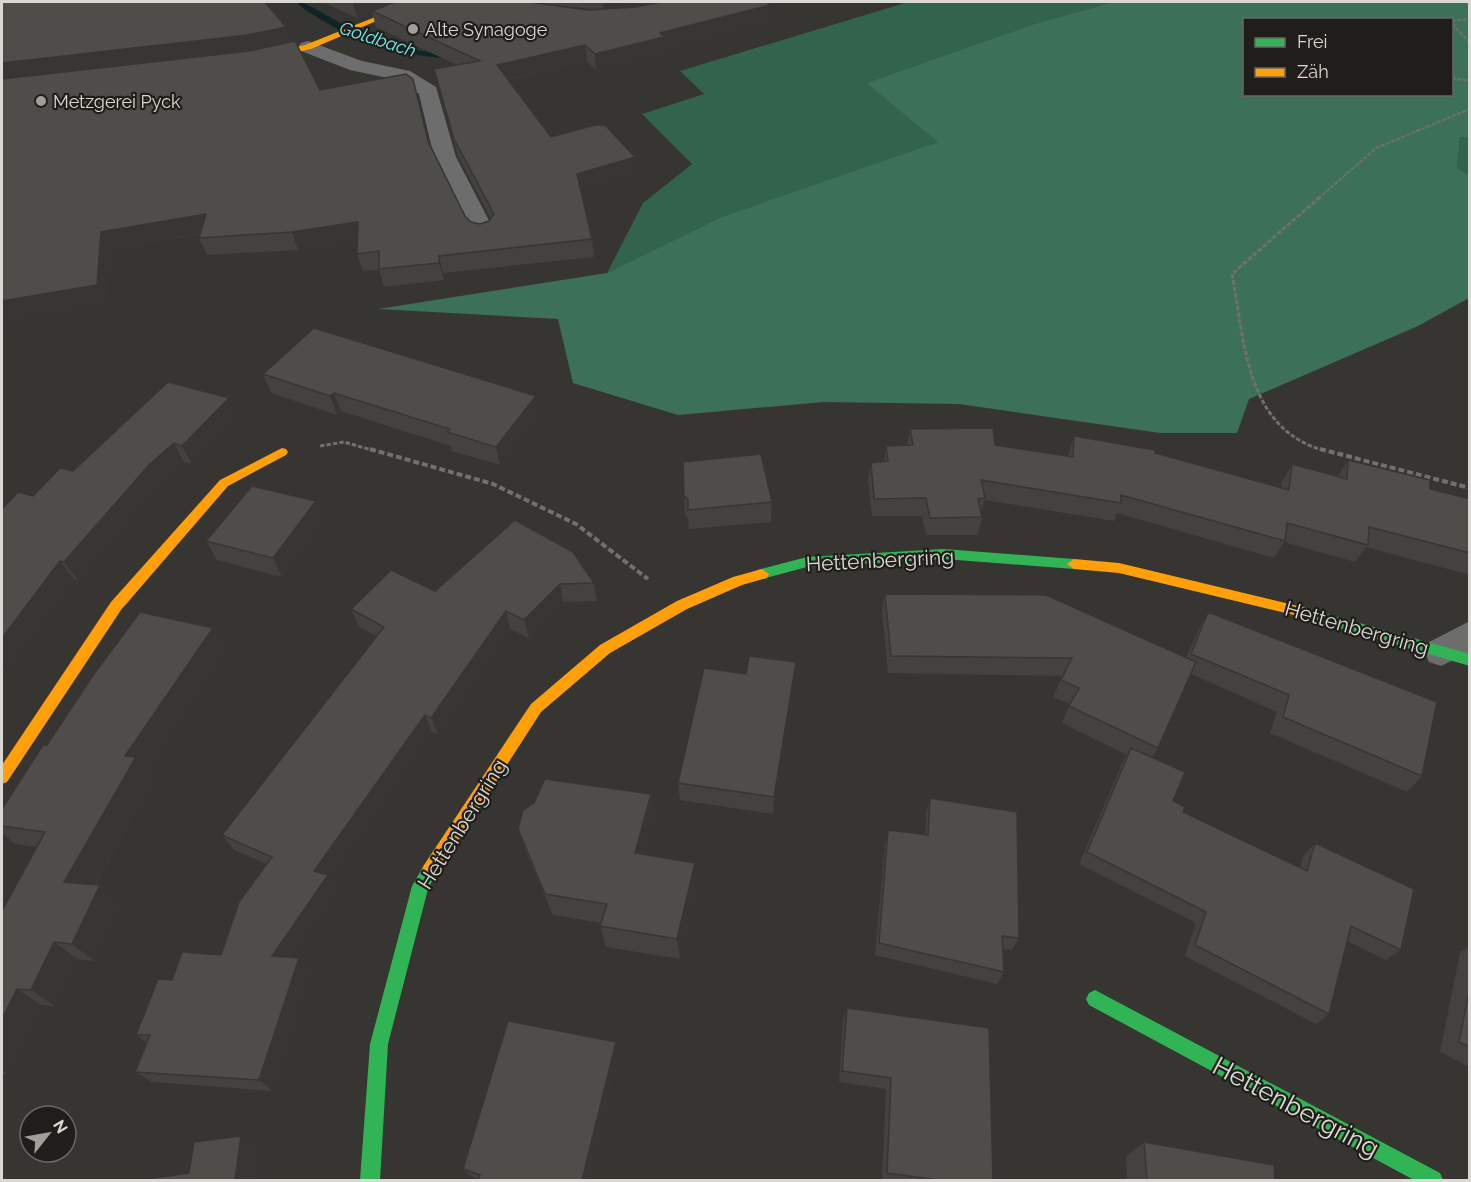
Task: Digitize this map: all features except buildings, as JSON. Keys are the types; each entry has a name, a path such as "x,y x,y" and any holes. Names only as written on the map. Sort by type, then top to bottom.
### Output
{"street":[{"path":"243,61 308,47 407,5 422,2"},
{"path":"308,47 357,66 403,75 429,91 445,157 483,232"},
{"path":"2,777 116,606 224,483 282,452"},
{"name":"Hettenbergring","path":"370,1180 379,1044 420,886 536,708 605,649 682,605 738,581 807,562 944,554 1119,567 1290,609 1455,656 1470,635"},
{"name":"Hettenbergring","path":"1095,999 1433,1180"}],"path":[{"path":"1453,22 1470,19"},
{"path":"1453,23 1470,43"},
{"path":"1453,78 1470,81"},
{"path":"1470,109 1376,148 1232,274 1252,382 1270,414 1284,432 1315,448 1470,488"},
{"path":"282,452 344,442 493,484 576,524 682,605"}],"green space":[{"path":"908,2 1113,2 1034,24 866,83 939,142 721,217 607,273 643,203 692,164 642,114 704,94 680,71"},
{"path":"1113,2 1469,2 1469,138 1460,137 1457,168 1469,174 1469,298 1418,326 1249,399 1237,433 1160,433 959,404 824,402 678,415 573,383 558,319 378,309 607,273 721,217 938,142 866,83 1034,24"},
{"path":"1460,137 1469,138 1469,174 1457,168"}],"waterway":[{"name":"Goldbach","path":"300,2 335,25 374,42 415,53 457,57"}],"traffic: fast":[{"path":"762,574 807,562 944,554 1074,564"},
{"path":"1302,612 1470,660"},
{"path":"370,1180 379,1044 420,886 430,870"},
{"path":"1095,999 1433,1180"}],"traffic: slow":[{"path":"256,59 308,47 407,5 422,2"},
{"path":"2,777 116,606 224,483 282,452"},
{"path":"1074,564 1119,568 1302,612"},
{"path":"430,870 536,708 605,649 682,605 738,581 762,574"}],"place":[{"name":"Alte Synagoge","path":"413,29"},
{"name":"Metzgerei Pyck","path":"41,101"}]}
